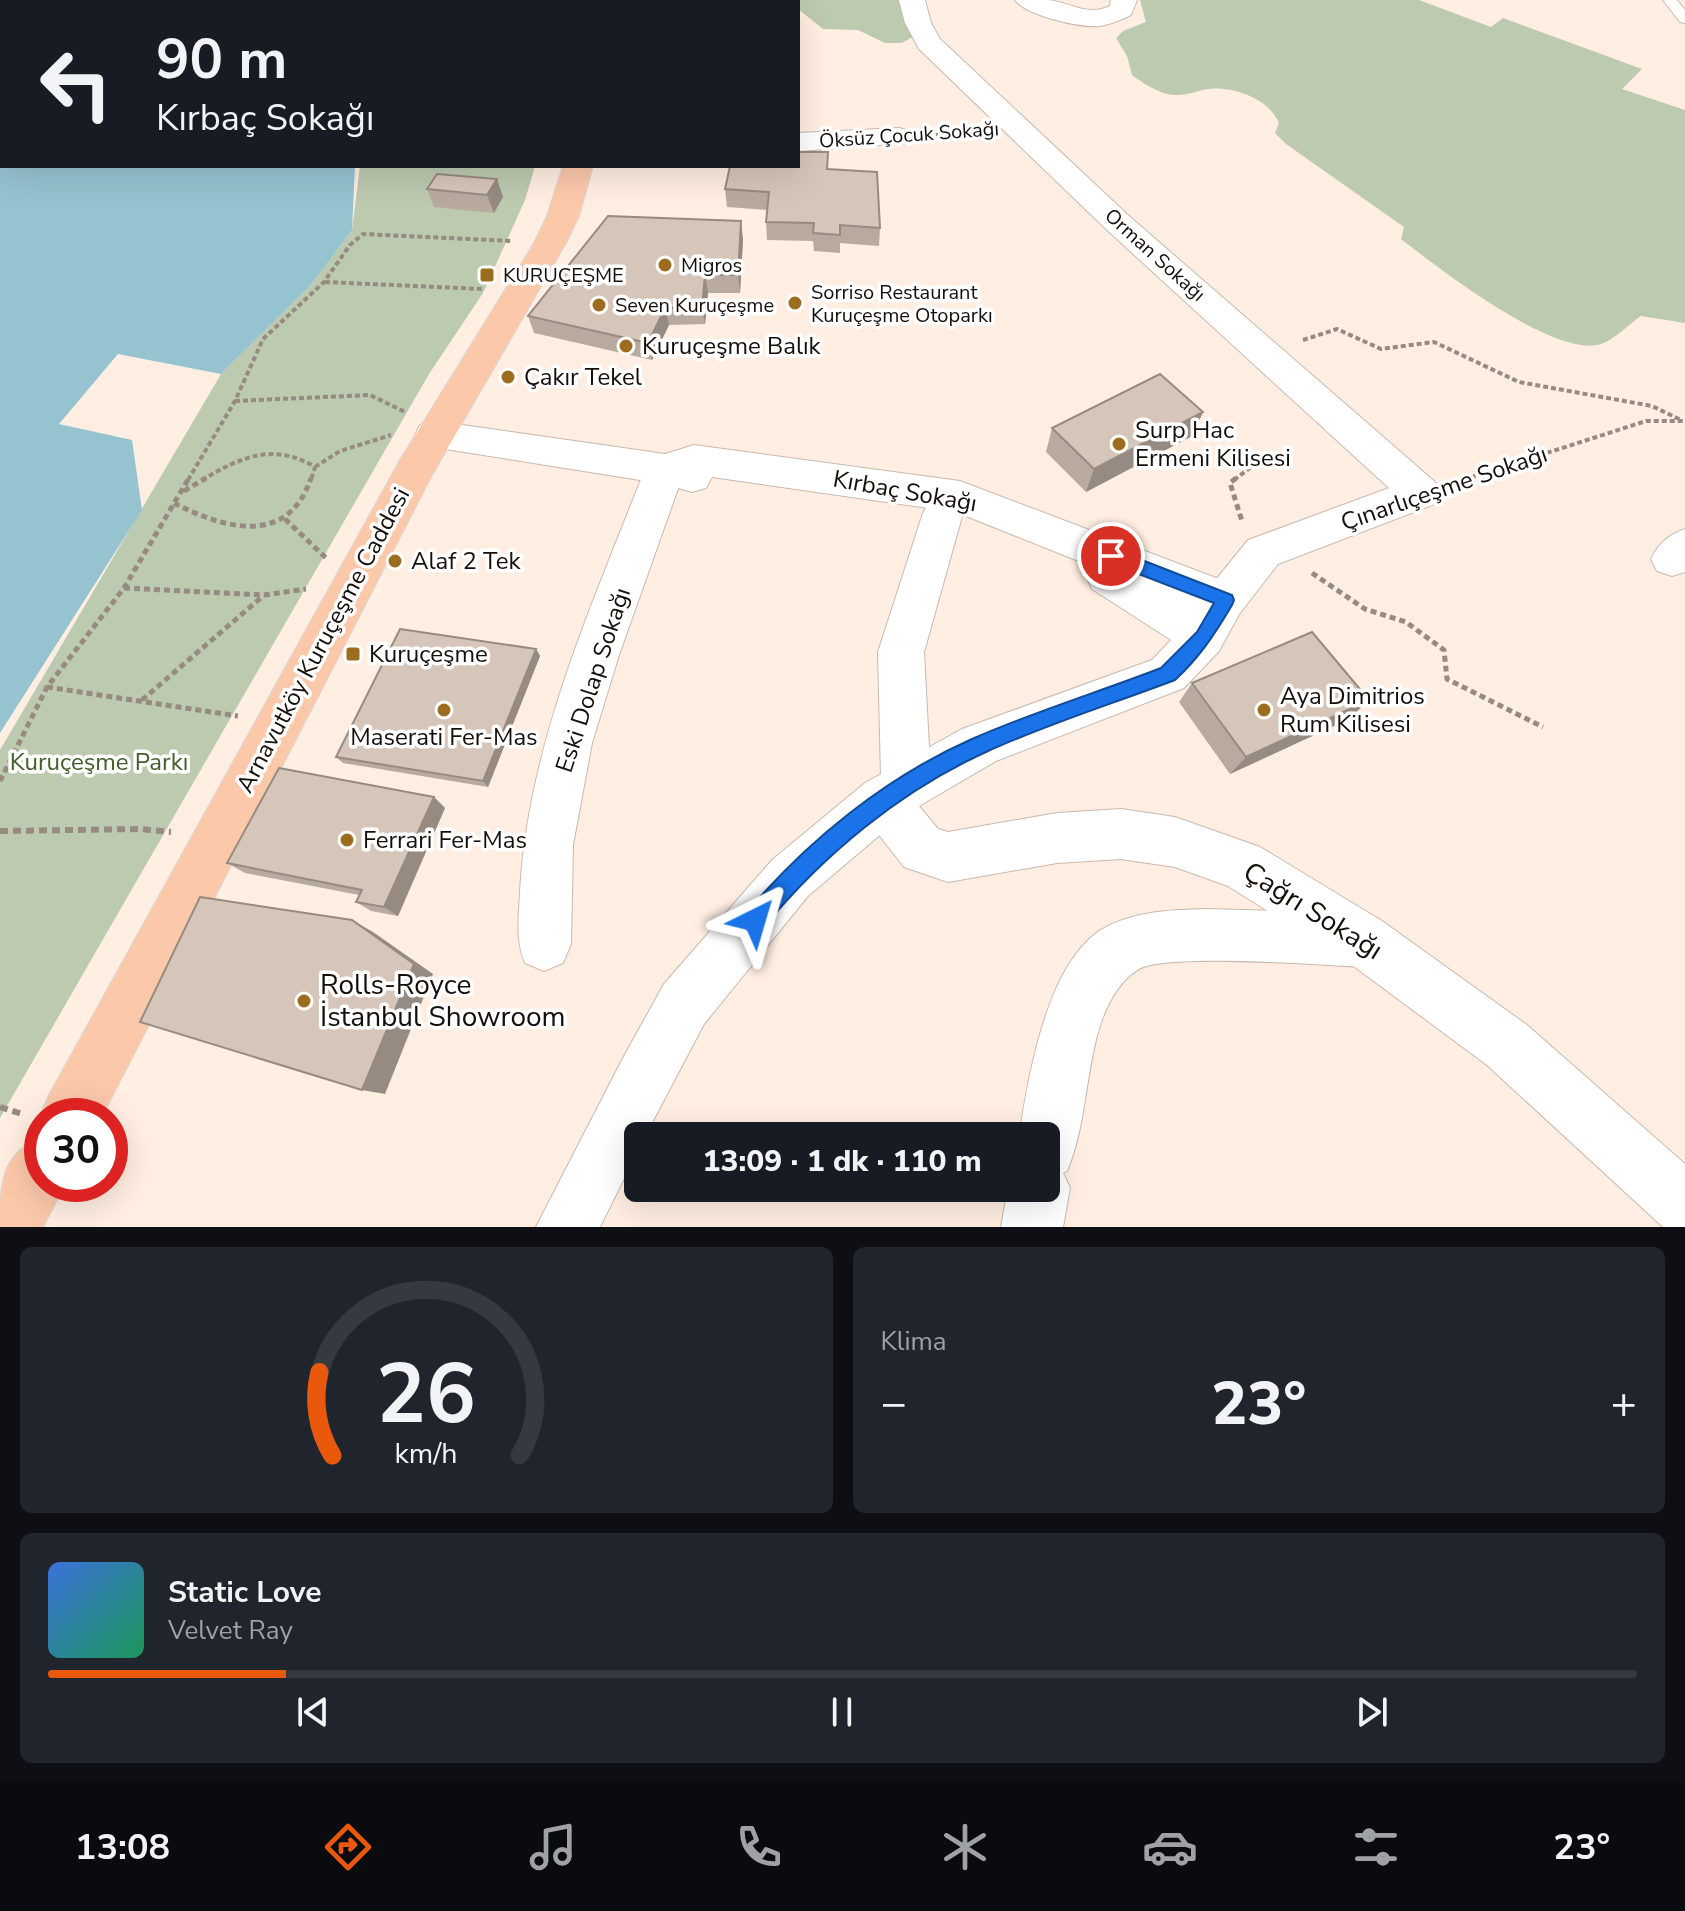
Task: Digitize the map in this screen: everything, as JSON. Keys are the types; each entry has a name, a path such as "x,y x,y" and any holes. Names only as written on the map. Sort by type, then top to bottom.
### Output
{"main road":[{"name":"Arnavutköy Kuruçeşme Caddesi","path":"80,1098 434,435 550,243 563,216 577,168"},
{"path":"10,1227 24,1201"}],"street":[{"name":"Orman Sokağı","path":"912,0 918,23 929,43 1118,223 1421,493"},
{"path":"1028,0 1063,14 1091,19 1112,16 1122,10 1124,0"},
{"name":"Öksüz Çocuk Sokağı","path":"800,142 899,137"},
{"name":"Kırbaç Sokağı","path":"434,435 665,469 730,483 924,502 1214,619"},
{"name":"Eski Dolap Sokağı","path":"544,944 548,845 568,743 596,655 665,469"},
{"name":"Çınarlıçeşme Sokağı","path":"1265,554 1421,493"},
{"path":"894,793 901,652 924,502"},
{"path":"567,1227 684,1004 790,878 894,793 979,745 1168,674 1265,554"},
{"name":"Çağrı Sokağı","path":"894,793 922,849 948,857 1057,838 1108,834 1175,842 1242,865 1363,940 1507,1045 1685,1205"},
{"path":"1051,1122 1061,1068 1083,994 1104,963 1128,945 1179,937 1363,940"},
{"path":"1032,1227 1036,1202"}],"lane":[{"path":"1670,0 1685,19"}],"path":[{"name":"Öksüz Çocuk Sokağı","path":"899,137 1020,127"},
{"path":"0,781 47,687 124,588 235,401 263,339 324,282 350,245 363,234 550,243"},
{"path":"324,282 523,291"},
{"path":"1264,352 1337,329 1381,349 1434,342 1519,382 1652,406 1683,420"},
{"path":"235,401 370,395 401,410 434,435"},
{"name":"Çınarlıçeşme Sokağı","path":"1421,493 1646,421 1683,420"},
{"path":"174,503 200,518 229,528 285,519 311,488 315,467 340,451 406,432 434,435"},
{"path":"180,493 225,467 258,454 293,455 315,467"},
{"path":"1255,464 1230,483 1265,554 1365,609 1406,622 1444,650 1447,679 1543,727"},
{"path":"285,519 353,583"},
{"path":"124,588 264,595 353,583"},
{"path":"142,700 264,595"},
{"path":"47,687 278,723"},
{"path":"0,831 140,829 218,838"}],"green space":[{"path":"800,0 905,0 914,36 902,43 885,43 858,30 823,29 800,11"},
{"path":"1140,0 1419,0 1491,27 1503,18 1642,69 1622,89 1685,110 1685,323 1641,316 1606,342 1581,345 1555,338 1497,308 1401,239 1404,227 1286,144 1275,133 1279,123 1274,115 1259,101 1239,92 1219,89 1182,95 1166,94 1132,75 1127,56 1116,38 1123,31 1146,22"},
{"name":"Kuruçeşme Parkı","path":"360,168 534,168 525,200 483,293 429,374 0,1118 0,750 221,374 311,285 352,230"}],"water":[{"path":"0,168 355,168 352,230 311,285 221,374 118,354 59,424 132,440 142,510 0,733"}],"building":[{"path":"800,152 828,152 827,169 877,172 880,228 840,225 840,235 813,233 814,223 766,222 769,192 725,189 730,168 800,168"},
{"path":"437,174 497,179 487,195 427,189"},
{"path":"608,216 741,221 738,275 705,275 702,307 665,308 648,343 528,316"},
{"path":"1160,374 1203,412 1094,469 1052,428"},
{"name":"Maserati Fer-Mas","path":"400,629 536,649 483,781 336,757"},
{"name":"Aya Dimitrios Rum Kilisesi","path":"1312,632 1369,700 1246,757 1192,683"},
{"name":"Ferrari Fer-Mas","path":"279,768 434,797 384,907 356,902 362,890 227,863"},
{"name":"Rolls-Royce İstanbul Showroom","path":"200,897 352,920 414,964 362,1090 140,1022"}],"place":[{"name":"Migros","path":"665,265"},
{"name":"KURUÇEŞME","path":"487,275"},
{"name":"Sorriso Restaurant Kuruçeşme Otoparkı","path":"795,303"},
{"name":"Seven Kuruçeşme","path":"599,305"},
{"name":"Kuruçeşme Balık","path":"626,346"},
{"name":"Çakır Tekel","path":"508,377"},
{"name":"Surp Hac Ermeni Kilisesi","path":"1119,444"},
{"name":"Alaf 2 Tek","path":"395,561"},
{"name":"Kuruçeşme","path":"353,654"},
{"name":"Maserati Fer-Mas","path":"444,710"},
{"name":"Aya Dimitrios Rum Kilisesi","path":"1264,710"},
{"name":"Ferrari Fer-Mas","path":"347,840"},
{"name":"Rolls-Royce İstanbul Showroom","path":"304,1001"}],"route":[{"path":"755,920 790,878 883,800 927,773 979,745 1168,674 1186,659 1225,600 1111,556"}]}
